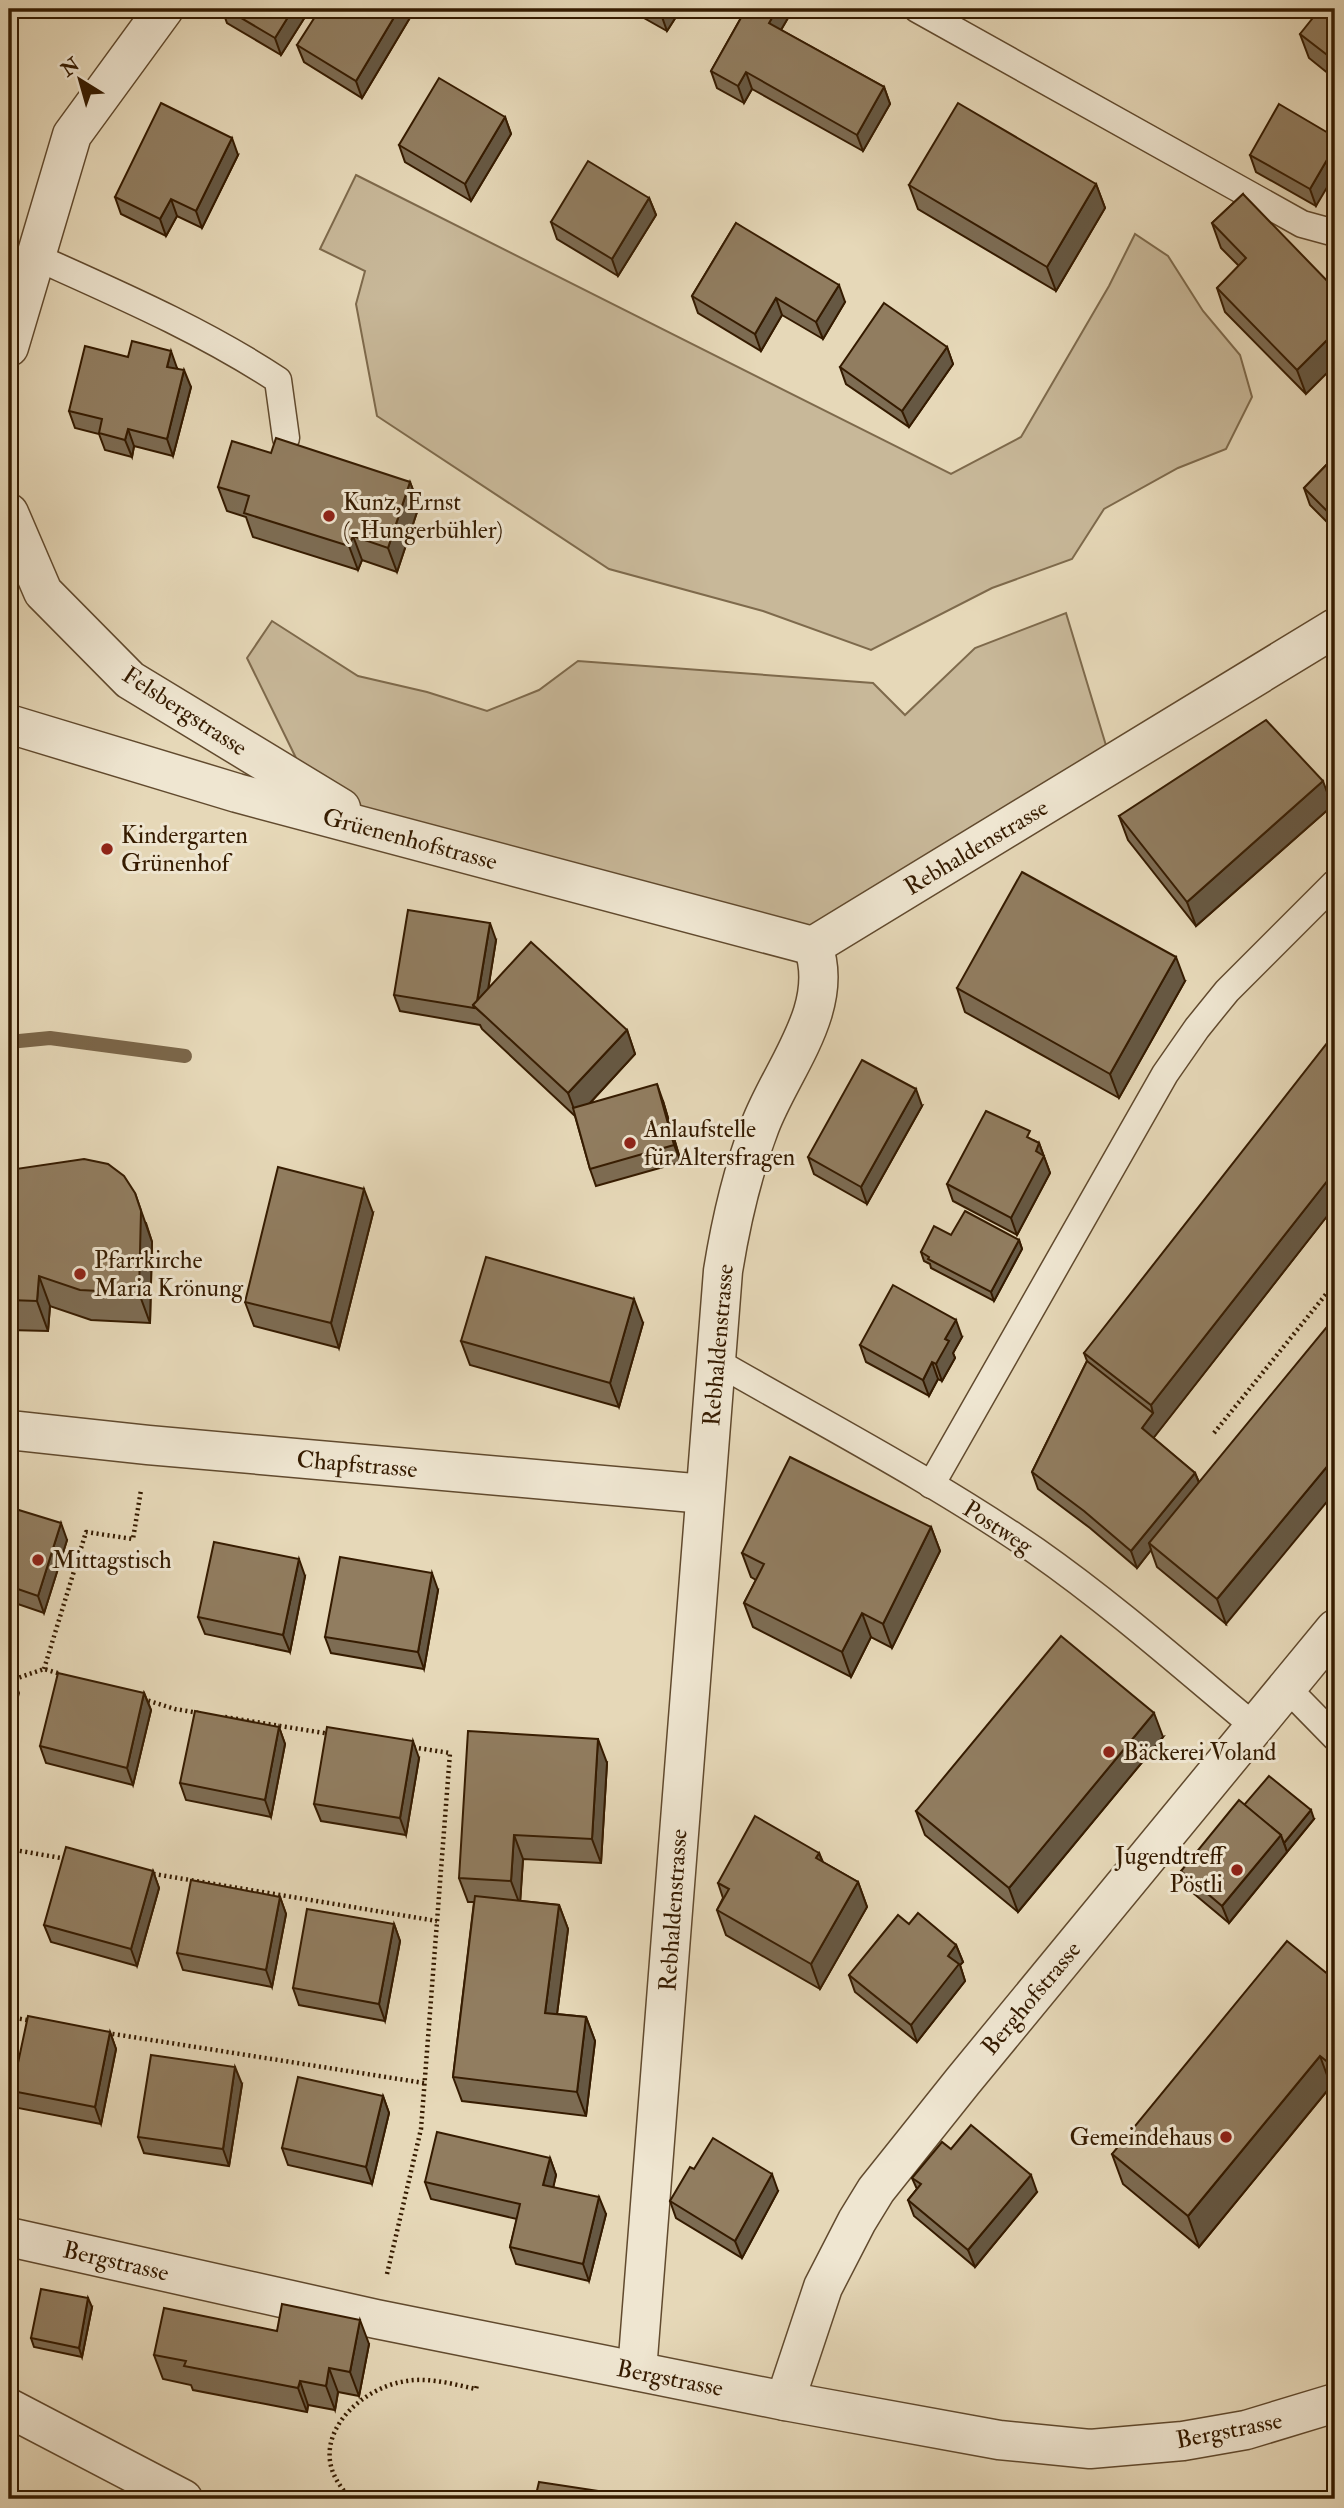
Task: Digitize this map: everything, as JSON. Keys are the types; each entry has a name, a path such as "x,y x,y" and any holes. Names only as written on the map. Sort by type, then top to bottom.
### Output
{"street":[{"path":"9,347 72,135 164,9"},
{"name":"Felsbergstrasse","path":"9,513 43,593 130,680 381,832"},
{"name":"Rebhaldenstrasse","path":"637,2371 723,1271 738,1191 761,1123 817,1002 820,970 813,946 1335,628"},
{"name":"Grüenenhofstrasse","path":"9,724 237,793 813,946"},
{"name":"Chapfstrasse","path":"9,1430 148,1445 705,1494"},
{"name":"Berghofstrasse","path":"785,2401 823,2287 851,2230 876,2190 954,2091 1335,1629"},
{"name":"Bergstrasse","path":"9,2237 376,2319 785,2401 999,2440 1090,2449 1184,2441 1246,2430 1335,2403"},
{"path":"9,2408 183,2499"}],"lane":[{"path":"917,9 1301,225 1335,233"},
{"path":"36,257 148,307 244,358 278,380 286,438"},
{"path":"931,1485 1170,1066 1227,991 1335,883"},
{"name":"Postweg","path":"717,1362 931,1485 1071,1576 1255,1727"},
{"path":"1287,1688 1335,1737"}],"path":[{"path":"1214,1433 1335,1283"},
{"path":"44,1669 86,1532 133,1539 148,1445"},
{"path":"9,1681 44,1669 71,1677"},
{"path":"136,1697 203,1714"},
{"path":"216,1716 340,1736"},
{"path":"376,2319 421,2129 450,1753 409,1747"},
{"path":"9,1849 76,1861"},
{"path":"143,1872 437,1921"},
{"path":"9,2017 36,2022"},
{"path":"103,2032 424,2083"},
{"path":"351,2499 334,2475 330,2450 341,2421 356,2404 377,2390 402,2381 429,2380 469,2388"}],"shaded area":[{"path":"356,175 951,474 1021,437 1109,286 1135,234 1168,256 1203,311 1240,355 1252,397 1226,449 1178,468 1104,509 1072,559 992,588 871,650 763,611 609,569 377,416 356,304 365,271 320,249"},
{"path":"1066,613 1111,762 813,946 381,832 297,760 247,658 272,621 358,676 427,692 487,711 539,690 578,661 873,683 905,715 975,648"}],"building":[{"path":"226,9 293,9 275,38"},
{"path":"320,9 399,9 356,81 297,45"},
{"path":"651,9 664,9 661,14"},
{"path":"746,9 777,9 769,23 884,87 857,135 746,72 738,86 711,71"},
{"path":"1320,9 1335,9 1335,61 1300,34"},
{"path":"439,78 505,117 465,184 399,145"},
{"path":"161,103 232,138 196,211 171,199 160,219 115,197"},
{"path":"958,103 1096,184 1047,267 909,185"},
{"path":"1279,104 1335,137 1335,146 1310,189 1250,155"},
{"path":"588,161 649,198 612,259 551,222"},
{"path":"1243,194 1335,289 1335,332 1297,370 1217,288 1246,258 1212,223"},
{"path":"736,223 839,285 816,322 776,298 755,334 692,296"},
{"path":"884,303 947,347 902,411 840,367"},
{"path":"132,341 171,351 167,367 184,370 167,439 128,429 125,440 99,433 102,419 69,411 85,346 128,357"},
{"name":"Kunz, Ernst (-Hungerbühler)","path":"276,438 410,482 388,548 353,536 349,546 244,513 249,496 218,487 232,441 271,453"},
{"path":"1335,456 1335,519 1304,488"},
{"path":"1266,720 1323,781 1187,902 1119,816"},
{"path":"1022,872 1176,957 1110,1074 957,988"},
{"path":"408,910 490,923 474,1008 394,995"},
{"path":"531,942 627,1030 568,1093 473,1005"},
{"path":"1335,1033 1335,1171 1151,1405 1084,1353"},
{"path":"862,1060 916,1089 861,1187 808,1157"},
{"name":"Anlaufstelle für Altersfragen","path":"657,1084 674,1145 590,1169 573,1108"},
{"path":"986,1111 1030,1131 1027,1137 1039,1143 1036,1151 1044,1156 1011,1218 947,1184"},
{"name":"Pfarrkirche Maria Krönung","path":"84,1159 108,1164 124,1176 135,1193 141,1211 139,1293 80,1290 39,1276 37,1301 9,1300 9,1170"},
{"path":"278,1167 364,1189 331,1323 245,1302"},
{"path":"965,1211 1019,1240 991,1292 928,1259 929,1257 921,1252 934,1226 951,1235"},
{"path":"486,1257 634,1299 610,1383 461,1341"},
{"path":"893,1285 956,1320 945,1339 949,1341 936,1364 932,1362 923,1380 860,1345"},
{"path":"1335,1317 1335,1457 1217,1599 1149,1543"},
{"path":"1087,1361 1153,1413 1142,1428 1195,1473 1131,1551 1032,1472"},
{"path":"790,1457 931,1527 883,1624 862,1613 842,1652 744,1603 764,1564 742,1553"},
{"name":"Mittagstisch","path":"9,1507 61,1523 38,1596 9,1586"},
{"path":"214,1542 299,1559 283,1635 198,1617"},
{"path":"340,1557 432,1573 418,1652 325,1637"},
{"path":"1061,1636 1154,1713 1009,1888 916,1811"},
{"path":"58,1673 144,1693 127,1768 40,1746"},
{"path":"9,1675 13,1677 9,1691"},
{"path":"195,1711 279,1727 265,1800 180,1783"},
{"path":"327,1727 413,1741 400,1818 314,1804"},
{"path":"468,1731 598,1739 592,1839 514,1835 511,1881 459,1878"},
{"path":"1269,1776 1311,1810 1284,1843 1281,1835 1244,1805"},
{"name":"Jugendtreff Pöstli","path":"1239,1800 1281,1835 1222,1906 1181,1871"},
{"path":"755,1816 819,1853 816,1858 858,1882 811,1964 717,1910 729,1889 718,1883"},
{"path":"66,1847 153,1871 131,1949 44,1925"},
{"path":"191,1880 280,1897 266,1970 177,1953"},
{"path":"475,1896 559,1905 545,2013 586,2017 577,2092 453,2077"},
{"path":"307,1909 394,1924 379,2004 293,1988"},
{"path":"918,1913 956,1945 948,1956 959,1964 911,2025 849,1975 898,1915 909,1924"},
{"name":"Gemeindehaus","path":"1287,1941 1335,1980 1335,2068 1320,2056 1188,2216 1112,2154"},
{"path":"28,2016 110,2032 95,2107 12,2091"},
{"path":"151,2055 235,2067 223,2149 138,2137"},
{"path":"298,2077 383,2096 366,2167 282,2148"},
{"path":"971,2125 1031,2175 968,2250 908,2200 921,2184 912,2178 942,2142 951,2149"},
{"path":"437,2132 550,2158 543,2185 599,2197 583,2264 510,2247 520,2204 425,2182"},
{"path":"713,2138 772,2174 735,2241 670,2201 690,2167 694,2169"},
{"path":"41,2289 88,2298 79,2348 31,2338"},
{"path":"282,2304 360,2320 350,2372 329,2368 326,2386 300,2381 298,2388 184,2366 186,2361 154,2355 164,2308 277,2331"},
{"path":"539,2482 651,2499 535,2499"}],"waterway":[{"path":"9,1042 50,1038 185,1056"}],"place":[{"name":"Kunz, Ernst (-Hungerbühler)","path":"329,516"},
{"name":"Kindergarten Grünenhof","path":"107,849"},
{"name":"Anlaufstelle für Altersfragen","path":"630,1143"},
{"name":"Pfarrkirche Maria Krönung","path":"80,1274"},
{"name":"Mittagstisch","path":"38,1560"},
{"name":"Bäckerei Voland","path":"1109,1752"},
{"name":"Jugendtreff Pöstli","path":"1237,1870"},
{"name":"Gemeindehaus","path":"1226,2137"}]}
